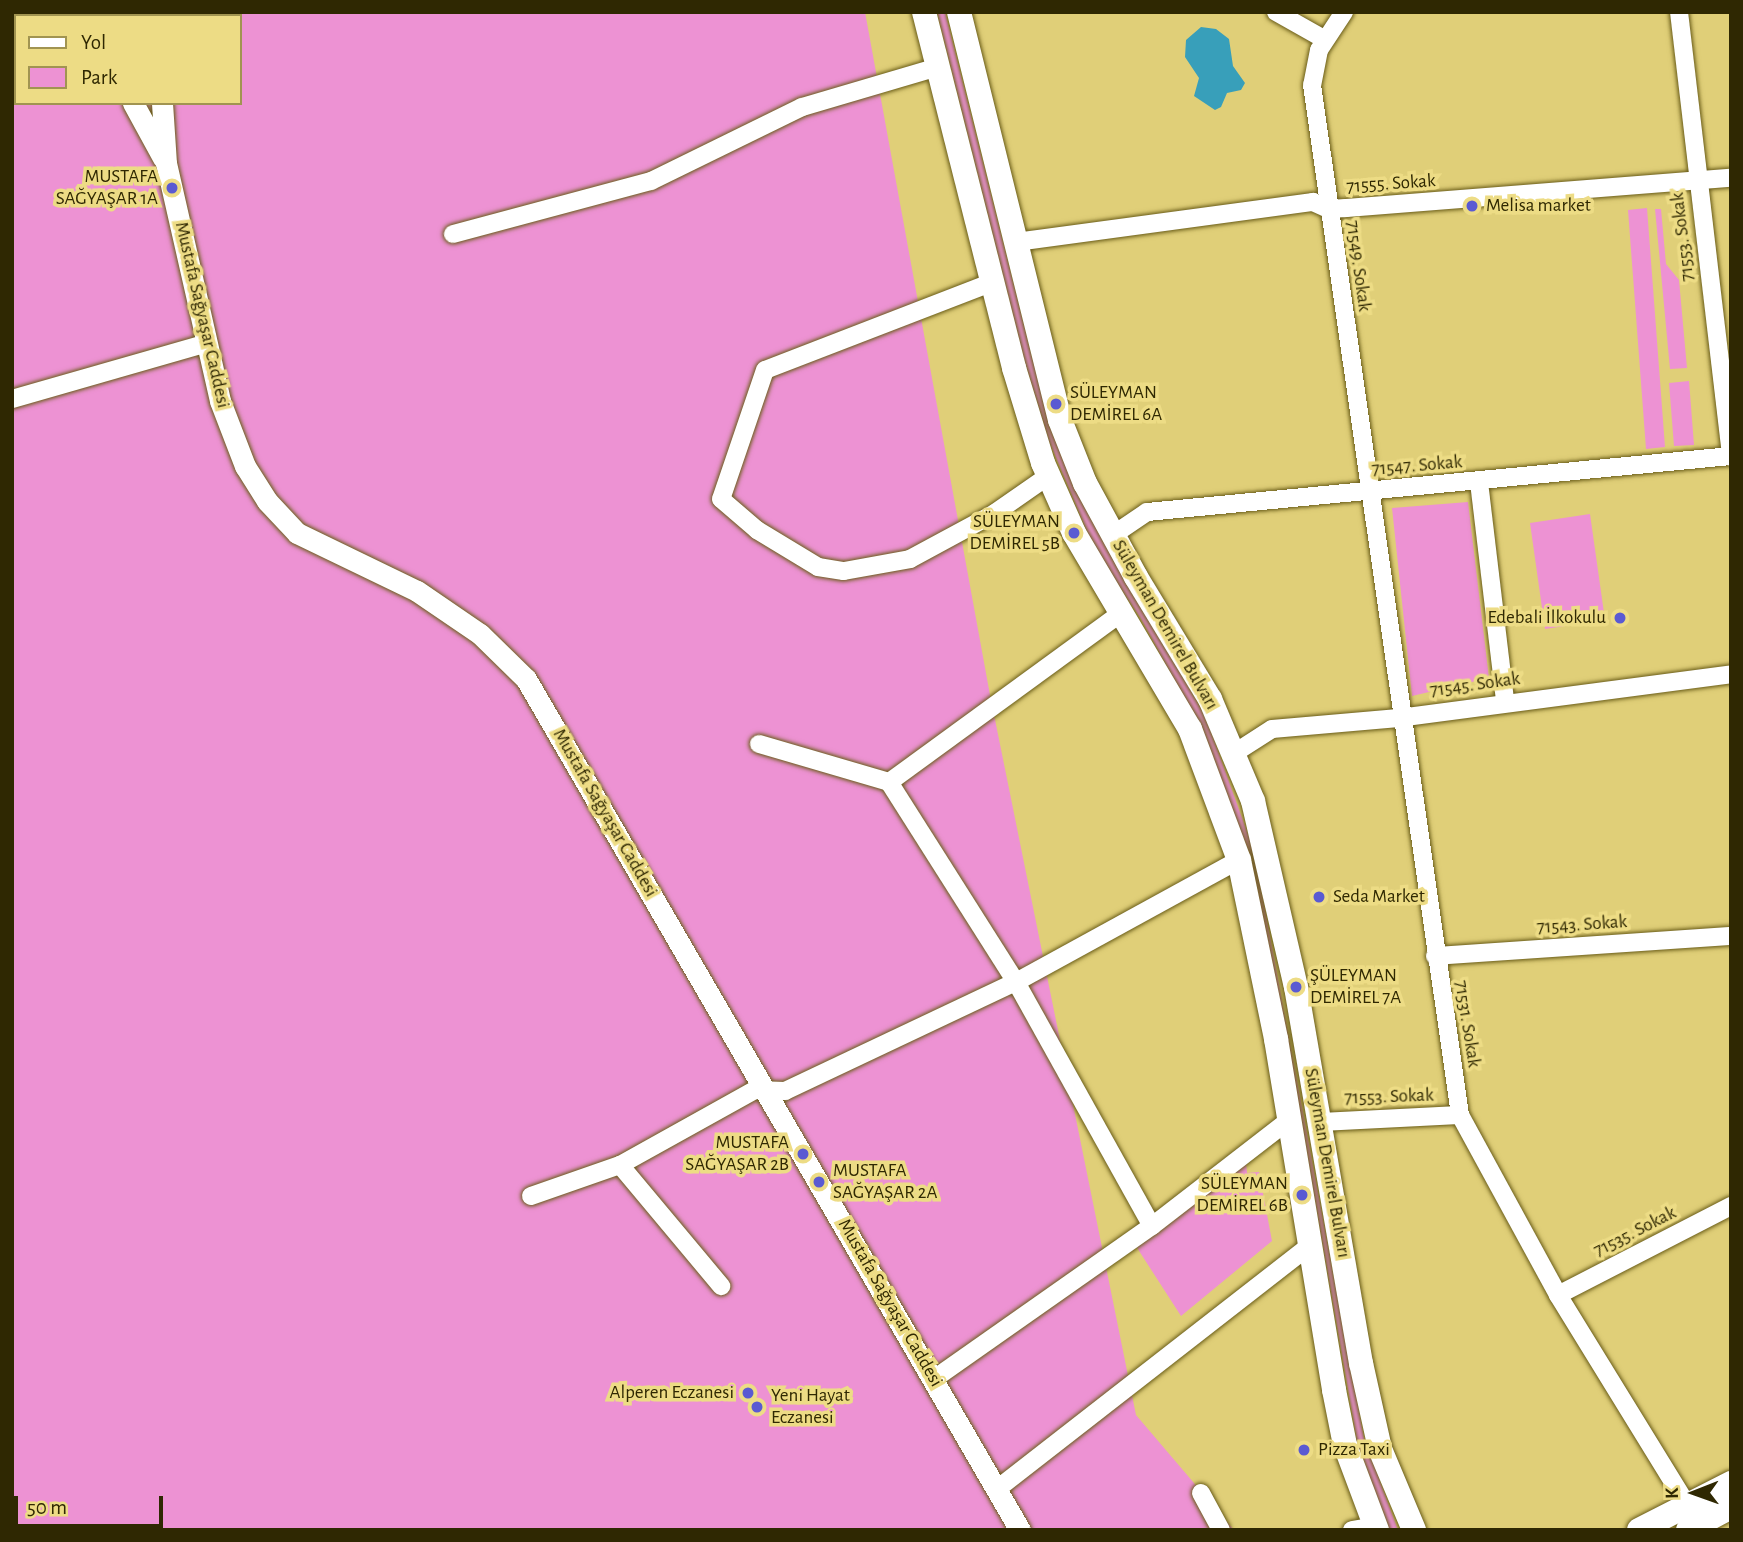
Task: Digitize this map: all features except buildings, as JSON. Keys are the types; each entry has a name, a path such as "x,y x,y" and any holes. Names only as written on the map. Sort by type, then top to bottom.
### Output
{"main road":[{"name":"Süleyman Demirel Bulvarı","path":"925,12 993,282 1048,475 1074,533 1190,729 1239,860 1289,1120 1345,1445 1368,1528"},
{"name":"Süleyman Demirel Bulvarı","path":"959,12 1060,420 1113,534 1210,699 1253,802 1275,886 1380,1449 1414,1530"},
{"path":"1688,1518 1731,1483"},
{"path":"1639,1530 1730,1510"}],"street":[{"path":"1276,12 1324,39"},
{"name":"71549. Sokak","path":"1345,12 1324,39 1312,85 1369,491"},
{"name":"71553. Sokak","path":"1679,12 1731,456"},
{"path":"453,234 651,181 802,107 938,67"},
{"path":"134,105 166,163"},
{"path":"162,105 166,163"},
{"name":"Mustafa Sağyaşar Caddesi","path":"166,163 220,401 245,466 267,501 297,533 417,590 480,634 526,679 1020,1530"},
{"name":"71555. Sokak","path":"1016,242 1313,202 1329,209 1731,178"},
{"path":"993,282 765,370 721,499 757,530 818,567 844,571 909,559 995,513 1048,475"},
{"path":"12,398 207,343"},
{"name":"71547. Sokak","path":"1113,534 1147,512 1731,456"},
{"path":"1479,482 1505,701"},
{"name":"71531. Sokak","path":"1369,491 1399,718 1460,1115 1558,1295 1688,1518"},
{"path":"889,782 1122,613"},
{"name":"71545. Sokak","path":"1233,754 1272,729 1399,718 1505,701 1731,674"},
{"path":"759,744 889,782 1016,982 1152,1226"},
{"path":"531,1196 620,1165 755,1090 785,1091 1016,982 1239,860"},
{"name":"71543. Sokak","path":"1435,956 1731,936"},
{"name":"71553. Sokak","path":"1320,1122 1460,1115"},
{"path":"934,1379 1152,1226 1289,1120"},
{"path":"620,1165 721,1286"},
{"name":"71535. Sokak","path":"1558,1295 1731,1206"},
{"path":"997,1489 1310,1245"},
{"path":"1201,1493 1221,1530"}],"green space":[{"path":"12,12 865,12 990,695 1136,1415 1234,1530 12,1530"},
{"path":"937,12 945,12 1032,357 1148,615 1206,718 1254,851 1364,1438 1398,1530 1389,1530 1357,1441 1289,1050 1247,853 1197,721 1141,619 1094,548 1049,441 1024,359"},
{"path":"1647,208 1665,447 1646,449 1628,210"},
{"path":"1655,209 1661,209 1666,264 1679,280 1687,368 1670,369"},
{"path":"1689,381 1694,445 1674,446 1669,383"},
{"path":"1468,502 1489,678 1412,696 1392,508"},
{"path":"1590,514 1605,620 1545,629 1530,523"},
{"path":"1245,1149 1247,1173 1259,1172 1272,1241 1181,1316 1132,1240"}],"water":[{"path":"1201,27 1216,29 1229,39 1233,66 1245,83 1241,90 1227,93 1221,107 1215,110 1194,96 1199,78 1185,57 1186,40"}],"place":[{"name":"MUSTAFA SAĞYAŞAR 1A","path":"172,188"},
{"name":"Melisa market","path":"1472,206"},
{"name":"SÜLEYMAN DEMİREL 6A","path":"1056,404"},
{"name":"SÜLEYMAN DEMİREL 5B","path":"1074,533"},
{"name":"Edebali İlkokulu","path":"1620,618"},
{"name":"Seda Market","path":"1319,897"},
{"name":"ŞÜLEYMAN DEMİREL 7A","path":"1296,987"},
{"name":"MUSTAFA SAĞYAŞAR 2B","path":"803,1154"},
{"name":"MUSTAFA SAĞYAŞAR 2A","path":"819,1182"},
{"name":"SÜLEYMAN DEMİREL 6B","path":"1302,1195"},
{"name":"Alperen Eczanesi","path":"748,1393"},
{"name":"Yeni Hayat Eczanesi","path":"757,1407"},
{"name":"Pizza Taxi","path":"1304,1450"}]}
